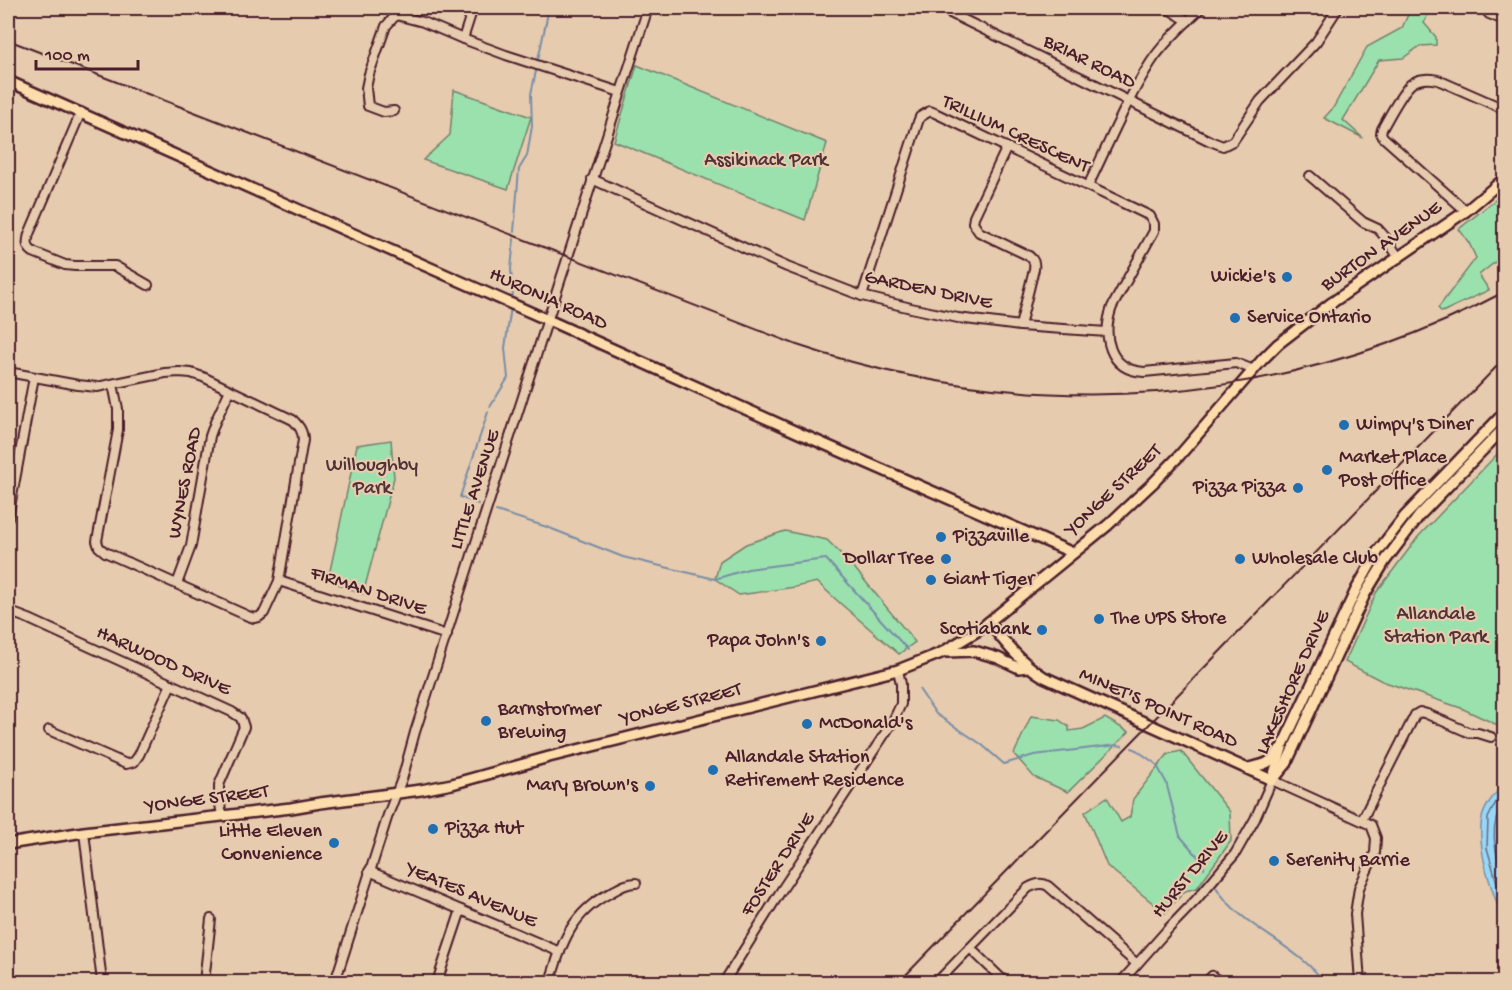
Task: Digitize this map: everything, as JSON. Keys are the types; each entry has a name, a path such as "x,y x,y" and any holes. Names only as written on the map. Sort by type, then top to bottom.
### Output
{"main road":[{"name":"HURONIA ROAD","path":"8,81 1073,553"},
{"name":"BURTON AVENUE","path":"1254,370 1268,353 1293,332 1466,211 1504,179"},
{"name":"YONGE STREET","path":"8,844 84,832 421,790 898,670 956,645 1108,525 1159,478 1254,370"},
{"name":"LAKESHORE DRIVE","path":"1272,780 1283,745 1356,590 1378,551 1405,516 1504,413"},
{"name":"LAKESHORE DRIVE","path":"1272,780 1286,764 1365,594 1384,561 1419,516 1504,428"},
{"name":"MINET'S POINT ROAD","path":"988,622 1011,651 1028,667 1044,677 1272,780"},
{"path":"941,653 974,651 998,658 1019,668 1028,667"},
{"path":"1248,768 1271,762 1283,745"}],"street":[{"path":"463,39 473,8"},
{"name":"LITTLE AVENUE","path":"335,982 648,8"},
{"name":"BRIAR ROAD","path":"940,8 1223,146 1233,141 1260,101 1316,42 1338,8"},
{"path":"1167,8 1188,21"},
{"path":"1088,186 1129,101 1152,61 1174,34 1201,8"},
{"path":"1484,8 1489,14 1504,20"},
{"path":"394,111 384,112 368,106 366,88 386,26 396,15 423,22 463,39 561,74 620,92"},
{"path":"1466,211 1383,137 1382,129 1406,90 1412,84 1424,79 1438,80 1504,109"},
{"name":"TRILLIUM CRESCENT","path":"862,296 920,117 930,111 1150,216 1154,224 1154,231 1112,307 1107,332"},
{"path":"81,112 29,234 28,249 65,265 115,266 148,285"},
{"path":"1007,147 973,223 979,232 1029,256 1035,264 1020,326"},
{"path":"1310,176 1363,222 1378,229 1399,258"},
{"name":"GARDEN DRIVE","path":"592,179 787,267 862,296 943,315 1020,326 1107,332"},
{"path":"1107,332 1109,345 1116,358 1134,372 1236,363 1254,370"},
{"path":"8,372 87,386 105,386 113,384 157,374 191,373 293,420 303,434 279,581 264,613 259,617 254,618 105,552 98,545 118,430 118,409 113,384"},
{"path":"8,518 34,377"},
{"name":"WYNES ROAD","path":"177,584 191,546 210,436 230,390"},
{"name":"FIRMAN DRIVE","path":"279,581 447,635"},
{"name":"HARWOOD DRIVE","path":"8,611 235,713 241,718 244,727 219,784 222,816"},
{"name":"FOSTER DRIVE","path":"724,982 892,723 901,704 898,670"},
{"path":"49,730 126,764 131,763 139,755 171,684"},
{"path":"1360,982 1355,914 1359,888 1375,853 1376,838 1371,825 1362,820 1415,715 1420,712 1427,714 1470,733 1491,737"},
{"name":"MINET'S POINT ROAD","path":"1272,780 1362,820"},
{"name":"HURST DRIVE","path":"1121,982 1235,854 1255,819 1272,780"},
{"path":"84,832 102,982"},
{"name":"YEATES AVENUE","path":"369,871 560,952"},
{"path":"550,982 568,931 586,909 628,883 636,884"},
{"path":"937,982 1029,888 1041,884 1048,886 1137,964"},
{"path":"437,982 461,910"},
{"path":"204,982 211,919"},
{"path":"970,948 1005,982"},
{"path":"1206,982 1212,976 1220,982"}],"green space":[{"path":"1411,8 1431,8 1424,23 1436,37 1436,45 1420,46 1403,58 1379,60 1343,120 1363,138 1324,118 1333,108 1367,47 1402,28"},
{"name":"Assikinack Park","path":"637,65 827,143 805,220 614,141"},
{"path":"454,90 531,117 508,189 423,160 450,135"},
{"path":"1504,193 1504,255 1479,275 1489,290 1442,312 1438,308 1476,258 1459,229"},
{"name":"Willoughby Park","path":"391,440 394,478 363,594 328,580 357,445"},
{"name":"Allandale Station Park","path":"1504,447 1504,728 1461,708 1382,681 1345,662 1376,593 1418,537"},
{"path":"785,531 827,540 852,565 915,642 899,654 817,582 739,595 715,579 720,561 746,544"},
{"path":"1031,716 1059,720 1069,727 1069,731 1083,729 1105,718 1129,732 1068,792 1034,777 1014,754"},
{"path":"1181,751 1230,812 1231,841 1197,888 1185,891 1165,913 1107,866 1085,812 1107,797 1121,822 1130,817 1133,799 1168,754"}],"water":[{"path":"1504,783 1504,923 1483,857 1481,830 1486,808"}],"waterway":[{"path":"538,60 549,8"},
{"path":"514,232 519,169 527,156 532,126 531,94 536,71"},
{"path":"513,299 511,269 514,239"},
{"path":"490,407 508,378 505,348 511,307"},
{"path":"478,504 460,497 488,412"},
{"path":"496,511 547,527 623,557 715,579 748,569 826,559 908,650"},
{"path":"919,689 936,714 981,744 1004,764 1034,755 1122,746"},
{"path":"1132,748 1156,764 1166,782 1180,836 1200,859 1204,868"},
{"path":"1216,887 1239,913 1299,957 1324,982"}],"railway":[{"path":"8,40 797,345 886,370 976,387 1066,394 1157,392 1246,381 1334,360 1420,331 1504,292"},
{"path":"899,982 1504,359"}],"place":[{"name":"Wickie's","path":"1287,277"},
{"name":"Service Ontario","path":"1235,318"},
{"name":"Wimpy's Diner","path":"1344,425"},
{"name":"Market Place Post Office","path":"1327,470"},
{"name":"Pizza Pizza","path":"1298,488"},
{"name":"Pizzaville","path":"941,537"},
{"name":"Dollar Tree","path":"946,559"},
{"name":"Wholesale Club","path":"1240,559"},
{"name":"Giant Tiger","path":"931,580"},
{"name":"The UPS Store","path":"1099,619"},
{"name":"Scotiabank","path":"1042,630"},
{"name":"Papa John's","path":"821,641"},
{"name":"Barnstormer Brewing","path":"486,721"},
{"name":"McDonald's","path":"807,724"},
{"name":"Allandale Station Retirement Residence","path":"713,770"},
{"name":"Mary Brown's","path":"650,786"},
{"name":"Pizza Hut","path":"433,829"},
{"name":"Little Eleven Convenience","path":"334,843"},
{"name":"Serenity Barrie","path":"1274,861"}]}
